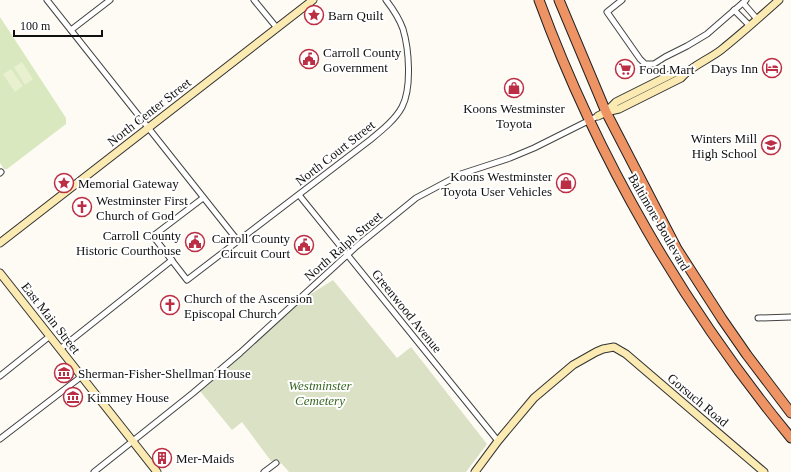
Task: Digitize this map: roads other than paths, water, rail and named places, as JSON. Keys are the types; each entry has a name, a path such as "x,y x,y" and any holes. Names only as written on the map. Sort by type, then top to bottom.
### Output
{"highway":[{"name":"Baltimore Boulevard","path":"539,0 559,51 590,121 626,192 677,280 705,323 750,386 791,438"},
{"name":"Baltimore Boulevard","path":"560,0 602,114 687,265 747,355 791,413"}],"street":[{"path":"47,0 238,241"},
{"path":"71,30 110,0"},
{"path":"254,0 277,28"},
{"name":"North Center Street","path":"0,243 313,0"},
{"name":"North Court Street","path":"172,260 187,280 380,132 399,113 403,106 407,90 408,78 406,42 400,21 386,0"},
{"path":"622,0 607,12 632,49 645,64 654,64 707,34 744,2 757,19"},
{"path":"602,114 619,109 681,78 686,72 721,50 779,0"},
{"path":"734,10 750,26"},
{"name":"North Ralph Street","path":"94,472 193,393 240,353 347,254 416,198 461,174 536,148 602,114"},
{"name":"Greenwood Avenue","path":"299,195 498,441"},
{"path":"60,348 172,260 153,236 203,198"},
{"name":"East Main Street","path":"0,273 157,472"},
{"path":"758,318 791,317"},
{"path":"0,376 50,336"},
{"name":"Gorsuch Road","path":"498,441 534,398 573,365 596,352 614,348 626,354 764,472"},
{"path":"0,439 82,376"},
{"path":"475,472 498,441"},
{"path":"264,472 276,463"}],"place":[{"name":"Barn Quilt","path":"314,15"},
{"name":"Carroll County Government","path":"309,59"},
{"name":"Days Inn","path":"772,68"},
{"name":"Food Mart","path":"625,69"},
{"name":"Koons Westminster Toyota","path":"514,88"},
{"name":"Winters Mill High School","path":"771,145"},
{"name":"Memorial Gateway","path":"64,183"},
{"name":"Koons Westminster Toyota User Vehicles","path":"566,183"},
{"name":"Westminster First Church of God","path":"82,207"},
{"name":"Carroll County Historic Courthouse","path":"195,242"},
{"name":"Carroll County Circuit Court","path":"304,245"},
{"name":"Church of the Ascension Episcopal Church","path":"170,305"},
{"name":"Sherman-Fisher-Shellman House","path":"64,373"},
{"name":"Kimmey House","path":"73,397"},
{"name":"Mer-Maids","path":"162,458"}],"park label":[{"name":"Westminster Cemetery","path":"320,392"}]}
